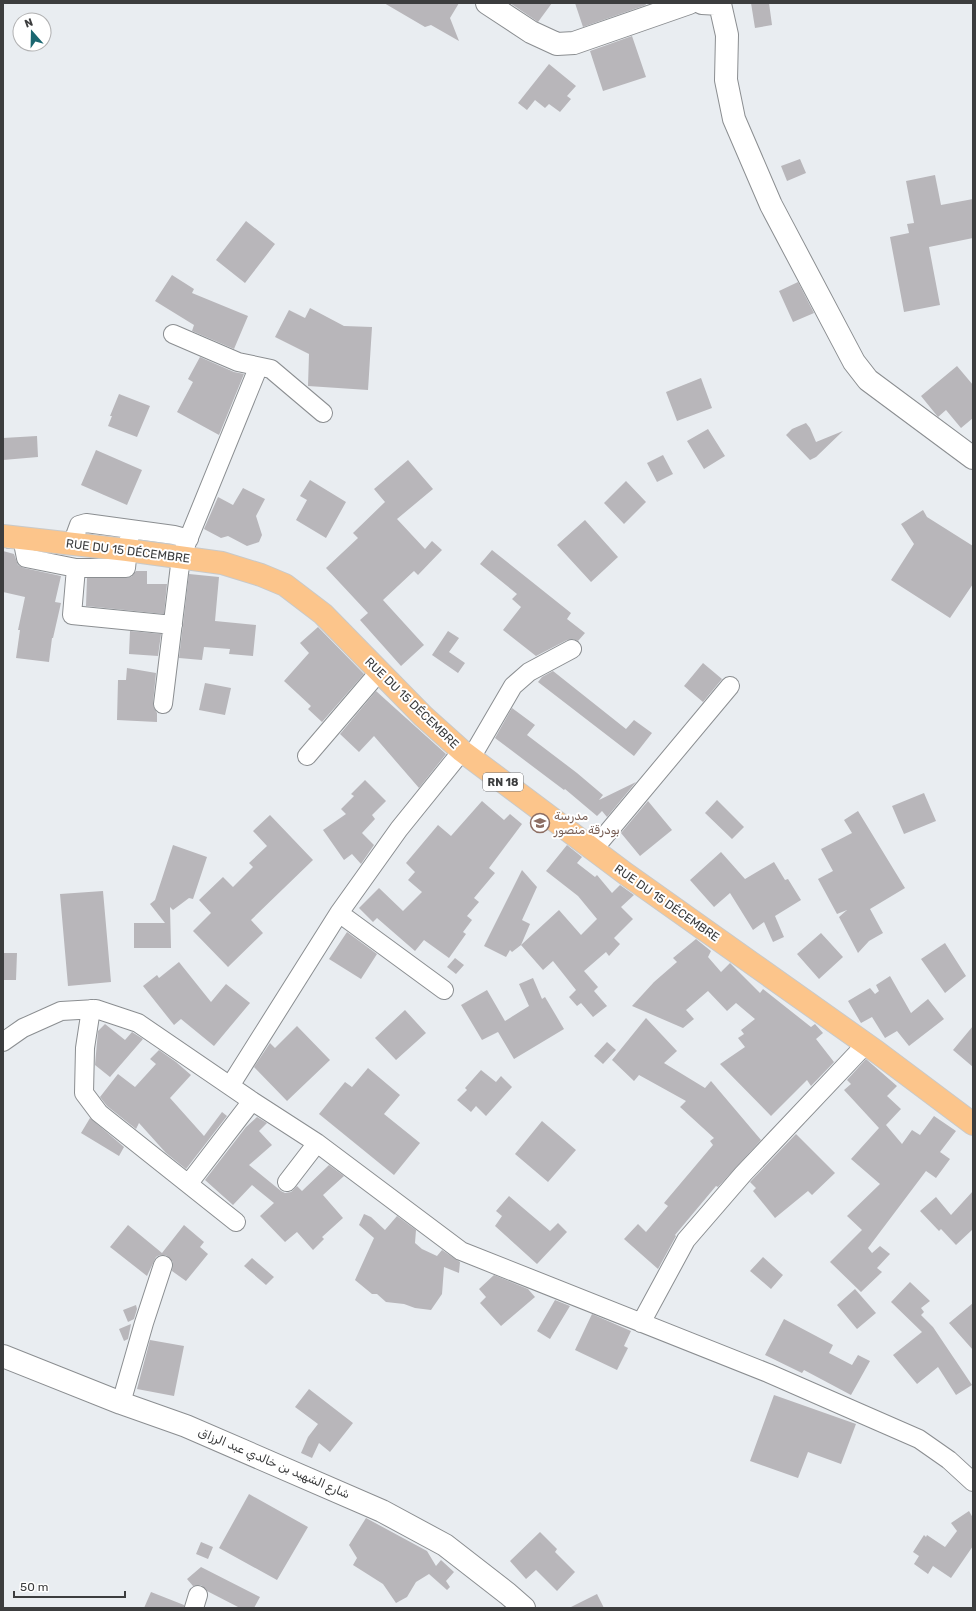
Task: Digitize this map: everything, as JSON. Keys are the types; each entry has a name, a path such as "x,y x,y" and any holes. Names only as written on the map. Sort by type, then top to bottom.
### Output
{"main road":[{"name":"RUE DU 15 DÉCEMBRE","path":"9,538 72,544 129,539 185,548 222,563 262,575 286,585 323,614 423,716 467,754 593,850 866,1044 973,1124"}],"street":[{"path":"487,3 531,32 557,44 574,43 689,3"},
{"path":"714,3 727,35 726,80 734,119 771,205 854,362 868,380 973,458"},
{"path":"173,334 238,362 258,368 272,369 323,413"},
{"path":"163,704 185,548 258,368"},
{"path":"9,538 26,558 76,568 126,568 129,539"},
{"path":"76,568 72,615 173,625"},
{"path":"230,1086 339,913 399,829 467,754 513,686 529,672 572,649"},
{"path":"307,756 379,672"},
{"path":"593,850 730,686"},
{"path":"339,913 444,990"},
{"path":"91,1009 85,1048 84,1093 99,1113 188,1182 236,1222"},
{"path":"3,1042 23,1028 61,1011 96,1009 138,1023 252,1101 317,1143 461,1251 768,1373 919,1439 949,1460 973,1482"},
{"path":"641,1323 686,1240 743,1174 866,1044"},
{"path":"188,1182 252,1101"},
{"path":"286,1182 317,1143"},
{"path":"121,1403 144,1323 163,1265"},
{"name":"شارع الشهيد بن خالدي عبد الرزاق","path":"3,1356 121,1403 186,1426 382,1511 445,1545 524,1608"}],"building":[{"path":"384,3 459,3 450,18 459,41 431,25 425,27"},
{"path":"510,3 552,3 538,22"},
{"path":"575,3 645,3 646,5 583,27"},
{"path":"751,3 769,3 772,25 755,28"},
{"path":"632,36 646,77 603,91 590,51"},
{"path":"549,64 576,86 567,96 571,99 560,112 549,104 545,108 535,100 527,110 518,103"},
{"path":"800,159 806,173 787,181 781,166"},
{"path":"935,175 941,205 973,199 973,238 929,247 940,305 904,312 890,237 909,233 907,224 914,223 906,181"},
{"path":"246,221 275,244 245,283 216,260"},
{"path":"172,275 194,289 192,293 248,316 234,349 192,331 194,325 155,301"},
{"path":"798,282 814,313 793,322 779,291"},
{"path":"310,308 344,326 372,327 368,390 308,386 309,354 275,337 289,310 305,318"},
{"path":"200,357 234,372 244,374 219,435 177,412 193,382 188,379"},
{"path":"957,366 973,385 973,418 961,428 946,410 938,417 921,396"},
{"path":"701,378 712,408 677,421 666,392"},
{"path":"119,394 150,406 137,437 108,426 112,416 110,416"},
{"path":"806,423 810,428 816,442 843,431 816,457 810,460 786,435 792,429"},
{"path":"708,429 725,456 704,469 687,441"},
{"path":"37,436 38,457 3,460 3,438"},
{"path":"96,450 142,470 127,505 81,485"},
{"path":"663,455 673,474 657,482 647,463"},
{"path":"408,460 433,489 397,519 425,549 432,541 442,550 418,575 414,571 383,600 424,645 401,666 360,620 368,613 326,568 358,538 353,533 385,502 374,489"},
{"path":"310,480 346,502 326,538 296,520 307,500 300,496"},
{"path":"626,481 646,502 624,524 604,503"},
{"path":"243,488 265,499 256,516 262,535 259,542 247,546 228,536 221,538 204,529 218,497 233,505"},
{"path":"923,510 927,517 973,546 973,584 950,618 891,580 914,544 901,524"},
{"path":"585,520 618,557 591,582 557,545"},
{"path":"492,550 571,613 567,619 585,633 578,641 573,639 567,640 536,656 503,630 521,607 512,599 517,594 480,564"},
{"path":"3,551 14,554 18,565 24,568 61,576 55,602 61,603 52,638 49,662 16,658 20,630 18,630 25,597 3,592"},
{"path":"136,571 147,571 147,584 167,584 164,614 86,606 87,578 126,578 131,577"},
{"path":"189,574 219,577 215,621 256,625 253,656 229,654 230,649 204,647 202,660 179,658"},
{"path":"318,627 364,674 322,722 308,709 311,706 284,681 309,653 300,643"},
{"path":"130,631 161,634 158,656 129,654"},
{"path":"448,631 459,638 449,652 465,663 458,673 432,655"},
{"path":"703,663 722,679 703,702 684,686"},
{"path":"127,668 156,673 153,703 157,713 157,722 117,720 118,680 126,680"},
{"path":"553,671 626,729 634,720 652,733 634,756 538,682 542,677"},
{"path":"205,683 231,688 225,715 199,710"},
{"path":"376,691 446,754 419,788 374,736 359,752 340,734"},
{"path":"512,708 535,725 527,735 603,795 599,800 636,782 607,817 602,811 597,816 565,789 564,790 495,738"},
{"path":"365,780 386,801 372,815 375,819 362,833 374,845 361,864 352,854 344,860 323,830 346,814 341,809 354,796 351,794"},
{"path":"924,793 936,821 904,834 892,806"},
{"path":"717,800 744,827 732,839 705,813"},
{"path":"482,801 504,820 510,814 522,824 489,868 495,873 474,898 479,902 467,916 472,920 463,932 466,934 449,958 424,940 415,951 377,918 373,922 359,908 379,888 403,911 422,892 408,880 415,872 406,863 438,825 451,836"},
{"path":"648,801 672,830 640,856 621,833"},
{"path":"858,811 905,888 870,909 883,933 869,941 858,953 839,917 847,910 837,914 818,879 833,871 821,849 852,833 844,820"},
{"path":"270,815 313,860 251,920 263,933 228,967 193,931 211,913 199,900 223,877 233,887 253,867 249,863 267,846 253,831"},
{"path":"173,845 207,857 193,899 189,898 173,910 170,907 171,948 134,948 134,923 165,923 150,904 155,900"},
{"path":"567,845 582,857 577,863 595,877 597,875 612,893 620,885 634,895 621,907 633,919 614,938 620,944 609,956 606,952 584,971 598,987 594,991 607,1006 593,1017 581,1003 577,1006 569,997 576,990 553,961 543,970 521,945 559,910 581,935 597,919 578,896 546,871"},
{"path":"721,852 745,879 774,862 785,880 788,879 801,900 775,916 784,937 773,942 764,922 753,930 730,893 714,907 690,880"},
{"path":"522,870 537,887 522,920 530,924 521,945 512,952 510,950 506,957 484,946"},
{"path":"103,891 111,982 68,986 60,894"},
{"path":"347,932 377,954 361,979 329,959"},
{"path":"821,933 843,957 819,979 797,954"},
{"path":"696,939 711,951 708,957 721,972 730,963 760,993 763,989 811,1027 815,1024 823,1033 816,1039 834,1062 838,1058 811,1086 807,1080 771,1116 720,1064 745,1047 738,1038 744,1034 741,1030 755,1019 736,1003 727,1011 708,991 686,1010 694,1019 683,1028 632,1006 654,982 677,962 673,958"},
{"path":"945,943 966,976 945,993 921,959"},
{"path":"3,953 17,953 16,980 3,980"},
{"path":"455,958 464,965 456,974 447,967"},
{"path":"179,962 211,1002 226,984 250,1003 214,1046 181,1019 174,1025 143,986 157,975 159,978"},
{"path":"890,976 911,1013 928,999 944,1019 909,1046 897,1031 885,1038 872,1017 861,1023 848,1001 870,988 875,994 879,991 876,985"},
{"path":"533,978 542,999 545,997 564,1029 514,1059 498,1032 482,1040 461,1005 487,990 505,1021 529,1006 519,984"},
{"path":"405,1010 426,1033 396,1060 375,1038"},
{"path":"646,1018 677,1051 664,1063 705,1088 711,1081 761,1140 718,1187 716,1186 675,1235 676,1236 658,1269 624,1239 638,1224 646,1232 668,1206 664,1203 713,1145 710,1141 714,1138 680,1107 686,1101 639,1075 634,1081 612,1060"},
{"path":"105,1024 125,1040 132,1032 143,1039 110,1077 95,1065 98,1031"},
{"path":"297,1026 330,1060 287,1101 254,1067 270,1043 275,1048"},
{"path":"973,1026 973,1067 953,1050"},
{"path":"607,1042 616,1050 603,1064 594,1056"},
{"path":"159,1050 191,1075 170,1098 204,1136 222,1112 227,1116 186,1169 166,1153 139,1123 136,1129 107,1106 100,1097 118,1074 135,1087 156,1064 150,1059"},
{"path":"866,1059 897,1086 887,1096 901,1109 886,1125 902,1144 912,1130 920,1135 934,1116 956,1131 940,1152 950,1159 936,1178 926,1171 868,1248 872,1253 880,1246 890,1254 877,1268 882,1272 861,1292 830,1262 862,1230 847,1216 880,1184 851,1159 879,1128 844,1090 851,1084 847,1080"},
{"path":"368,1068 400,1095 384,1114 420,1143 394,1175 319,1114 345,1082 352,1087"},
{"path":"481,1070 496,1082 501,1076 512,1087 486,1116 476,1106 471,1112 457,1100 467,1090 465,1088"},
{"path":"257,1117 267,1123 259,1131 272,1145 249,1165 281,1191 285,1193 291,1192 297,1186 302,1191 329,1165 344,1176 323,1195 343,1218 322,1237 324,1239 313,1250 297,1232 285,1242 260,1216 274,1203 252,1185 233,1205 205,1180 246,1127"},
{"path":"90,1118 124,1147 119,1156 81,1133"},
{"path":"542,1121 576,1150 548,1182 515,1154"},
{"path":"796,1134 835,1173 812,1195 808,1191 775,1218 753,1191 756,1188 750,1182"},
{"path":"973,1191 973,1229 956,1245 941,1229 939,1231 920,1211 936,1197 951,1215"},
{"path":"509,1196 550,1231 558,1223 567,1232 537,1264 495,1226 502,1216 496,1211"},
{"path":"364,1214 371,1217 385,1230 397,1216 416,1230 415,1243 422,1249 437,1256 442,1250 460,1262 459,1273 444,1267 442,1294 431,1310 386,1302 377,1294 372,1294 355,1280 374,1238 359,1225"},
{"path":"128,1225 162,1253 184,1225 204,1242 200,1247 208,1254 186,1281 172,1271 173,1262 166,1255 156,1257 147,1276 110,1247"},
{"path":"763,1257 783,1275 771,1289 750,1271"},
{"path":"252,1258 274,1277 266,1285 244,1266"},
{"path":"494,1275 528,1289 535,1297 501,1326 480,1303 486,1297 479,1289"},
{"path":"910,1282 930,1301 921,1308 924,1312 921,1315 933,1327 972,1385 956,1395 938,1367 917,1384 893,1355 922,1332 891,1302"},
{"path":"855,1289 876,1313 857,1329 837,1305"},
{"path":"555,1300 570,1306 550,1339 537,1331"},
{"path":"973,1303 973,1350 949,1323"},
{"path":"136,1305 137,1309 134,1319 128,1322 123,1310"},
{"path":"592,1314 631,1331 624,1346 628,1348 617,1370 575,1350"},
{"path":"784,1319 833,1345 829,1353 852,1365 858,1355 870,1361 851,1395 804,1370 802,1373 765,1355"},
{"path":"131,1324 128,1339 124,1341 119,1329"},
{"path":"150,1340 184,1346 174,1396 137,1389"},
{"path":"309,1389 353,1423 330,1452 319,1443 312,1458 301,1453 308,1437 318,1424 295,1407"},
{"path":"774,1395 856,1424 841,1464 808,1452 798,1478 750,1461"},
{"path":"249,1494 308,1527 277,1580 219,1548"},
{"path":"969,1511 973,1518 973,1546 951,1578 933,1566 928,1574 914,1564 919,1556 913,1552 924,1535 926,1537 927,1535 945,1547 957,1531 951,1523"},
{"path":"366,1518 427,1551 436,1566 441,1560 454,1572 446,1581 450,1587 447,1590 429,1574 416,1582 407,1597 396,1603 383,1584 353,1565 357,1558 349,1545"},
{"path":"540,1532 557,1549 555,1552 575,1572 557,1591 536,1570 526,1579 510,1561"},
{"path":"201,1542 213,1547 208,1559 196,1554"},
{"path":"201,1567 260,1597 254,1608 240,1608 207,1591 201,1585 193,1586 187,1579"},
{"path":"151,1592 184,1605 184,1608 144,1608"},
{"path":"597,1594 604,1608 569,1608"}],"place":[{"name":"مدرسة بودرقة منصور","path":"540,823"}]}
